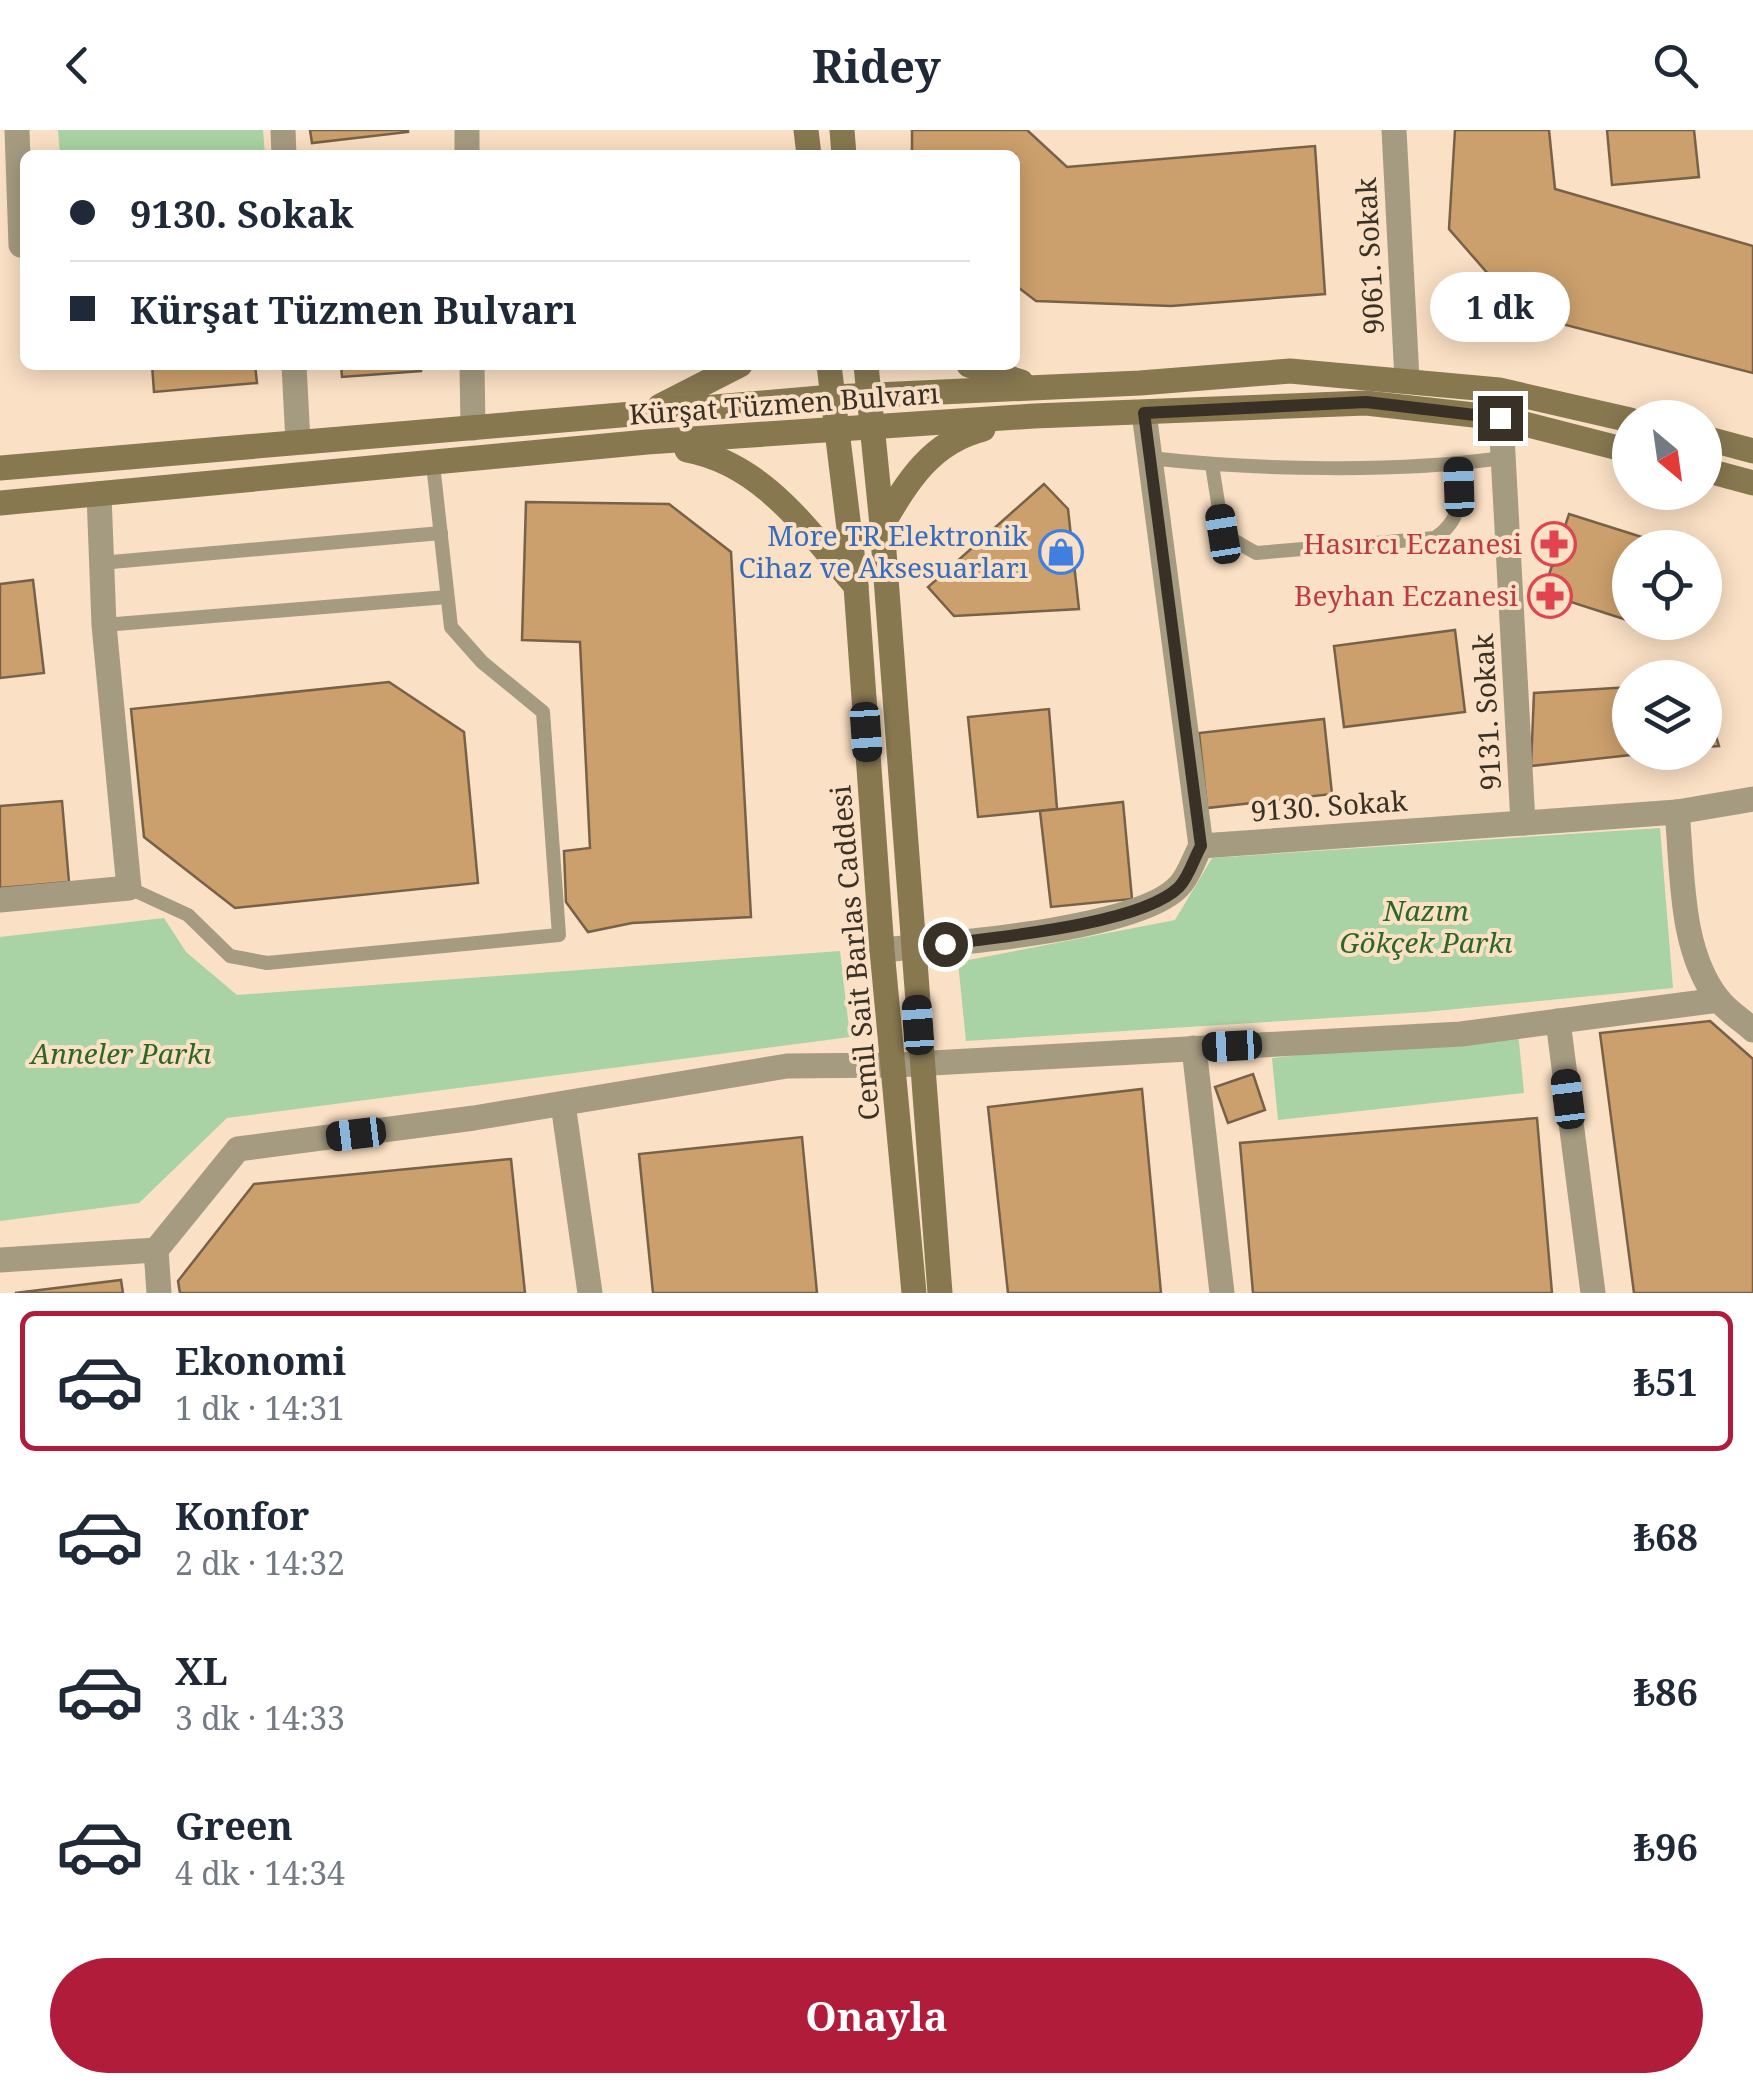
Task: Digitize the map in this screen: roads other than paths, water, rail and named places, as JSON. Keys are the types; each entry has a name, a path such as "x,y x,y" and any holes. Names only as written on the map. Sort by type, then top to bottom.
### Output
{"street":[{"path":"15,245 17,130"},
{"name":"9061. Sokak","path":"1394,130 1407,379"},
{"path":"294,370 298,442"},
{"path":"472,370 473,428"},
{"path":"645,414 730,370"},
{"name":"Cemil Sait Barlas Caddesi","path":"829,370 856,586 882,950 908,1064 940,1293"},
{"name":"Cemil Sait Barlas Caddesi","path":"866,370 882,525 912,947 908,1064 914,1293"},
{"path":"984,370 1041,388"},
{"name":"Kürşat Tüzmen Bulvarı","path":"0,468 832,397 1290,371 1499,390 1612,416"},
{"name":"Kürşat Tüzmen Bulvarı","path":"0,503 647,442 1034,416 1366,402 1500,418 1612,446"},
{"path":"882,950 1011,936 1151,907 1181,886 1201,846 1144,413"},
{"path":"882,525 915,470 956,436 1034,416"},
{"name":"9131. Sokak","path":"1500,418 1523,823"},
{"path":"647,442 718,456 754,476 856,586"},
{"path":"1722,443 1753,451"},
{"path":"1722,475 1753,483"},
{"path":"0,900 129,888 104,625 99,494"},
{"name":"9130. Sokak","path":"1201,846 1677,812 1753,799"},
{"path":"1677,812 1689,931 1702,969 1719,1000 1753,1030"},
{"path":"160,1293 156,1250 238,1149 563,1104 787,1066 908,1064 1461,1034 1719,1000"},
{"path":"1558,1021 1594,1293"},
{"path":"1194,1048 1222,1293"},
{"path":"563,1104 590,1293"},
{"path":"0,1260 156,1250"}],"lane":[{"path":"1150,458 1212,465 1458,464 1502,458"},
{"path":"129,888 188,915 230,956 267,963 559,935 543,712 482,662 452,627 433,464"},
{"path":"1212,465 1223,534 1256,553 1436,538 1452,526 1460,510 1458,464"},
{"path":"100,562 441,534"},
{"path":"104,625 447,597"}],"place":[{"name":"Hasırcı Eczanesi","path":"1554,544"},
{"name":"More TR Elektronik Cihaz ve Aksesuarları","path":"1061,552"},
{"name":"Beyhan Eczanesi","path":"1550,596"}],"park label":[{"name":"Nazım Gökçek Parkı","path":"1426,927"},
{"name":"Anneler Parkı","path":"121,1054"}]}
